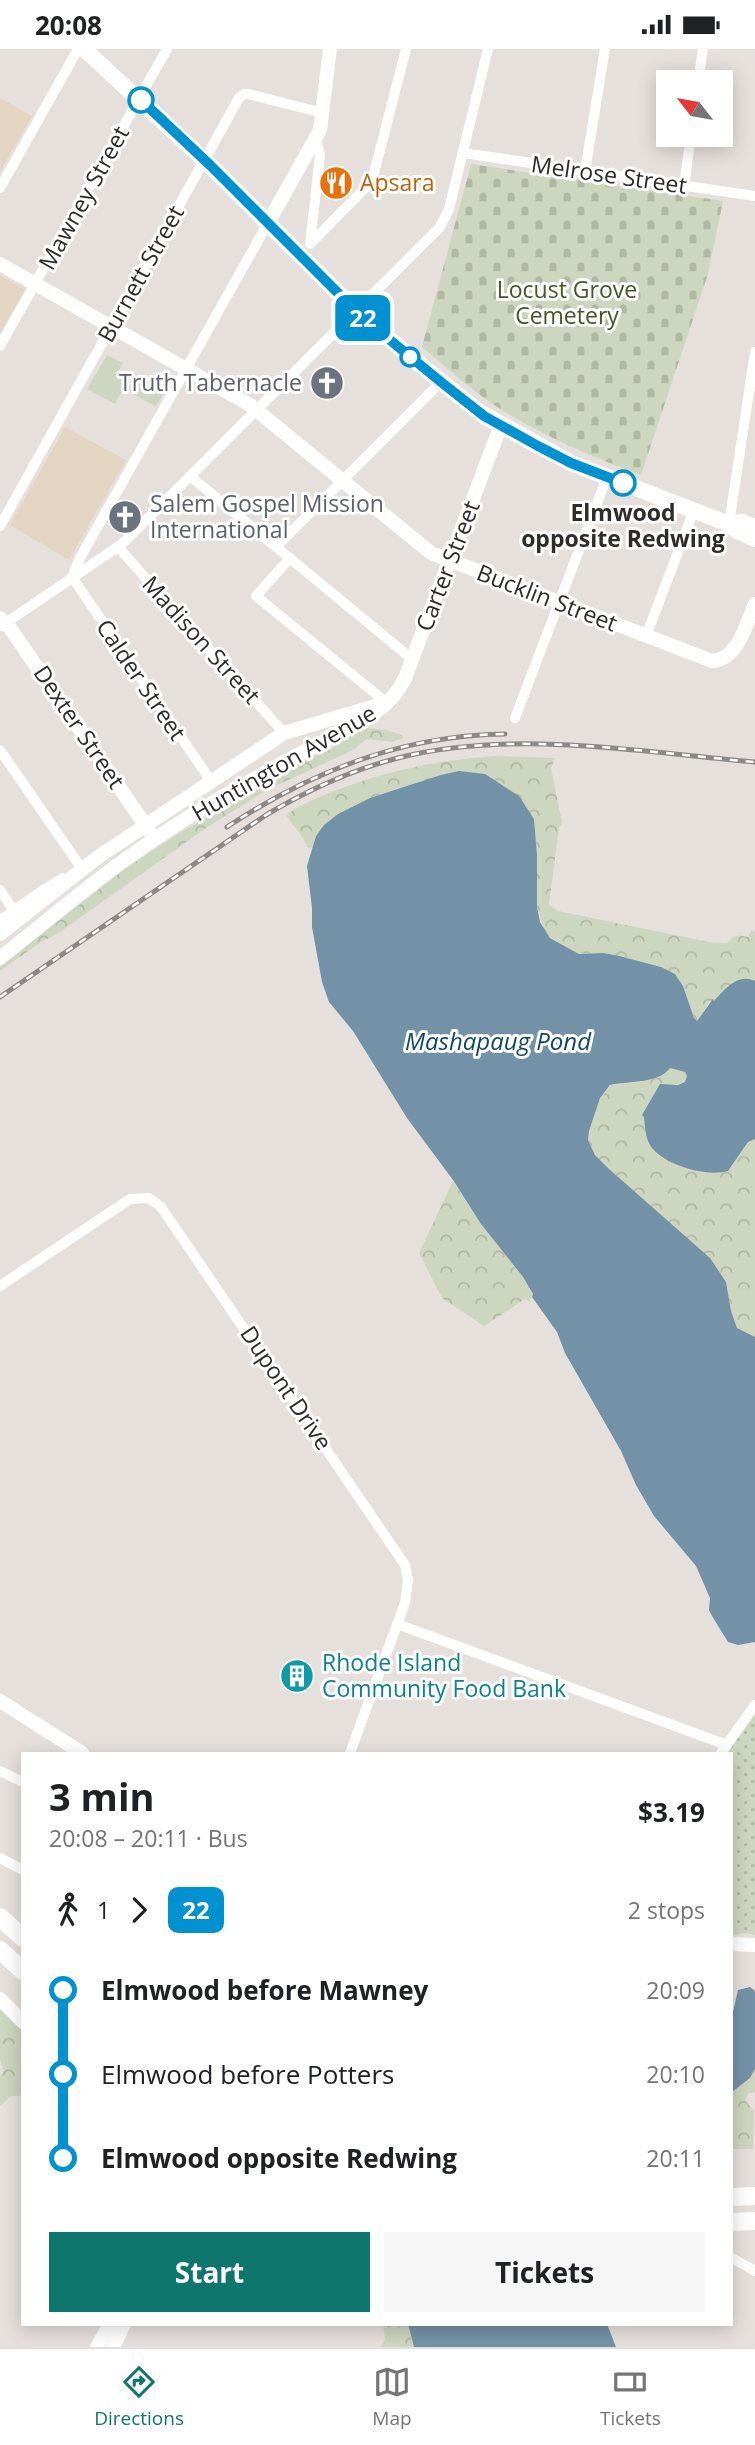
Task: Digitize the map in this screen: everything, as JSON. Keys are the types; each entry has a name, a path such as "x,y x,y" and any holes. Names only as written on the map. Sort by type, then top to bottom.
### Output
{"highway":[{"path":"0,1917 21,1936"},
{"path":"0,1951 21,1969"},
{"path":"733,2197 755,2196"},
{"path":"733,2222 755,2221"}],"main road":[{"path":"84,49 268,223 306,250 356,311 478,411 564,460 729,524 755,539"},
{"path":"268,223 322,125 330,49"},
{"name":"Bucklin Street","path":"0,264 187,368 256,410 431,554 708,660 720,660 733,651 755,604"},
{"name":"Carter Street","path":"387,703 401,685 412,659 501,425"},
{"path":"729,524 742,522 755,527"},
{"name":"Dexter Street","path":"2,623 155,839"},
{"name":"Huntington Avenue","path":"0,934 82,869 284,733 345,713 387,703"},
{"name":"Huntington Avenue","path":"0,958 101,876 155,839 218,799 363,721 387,703"},
{"path":"0,1701 80,1752"},
{"path":"733,1944 755,1945"},
{"path":"0,1999 21,2020"},
{"path":"97,2347 109,2326"},
{"path":"113,2347 123,2326"}],"street":[{"path":"0,188 78,49"},
{"name":"Mawney Street","path":"0,346 167,49"},
{"path":"306,250 373,178 406,49"},
{"path":"2,623 118,547 444,221 488,49"},
{"path":"585,171 605,49"},
{"path":"700,70 703,49"},
{"name":"Burnett Street","path":"0,526 239,98 244,94 323,113"},
{"path":"306,250 319,159 316,138"},
{"path":"684,186 689,147"},
{"name":"Melrose Street","path":"463,153 755,196"},
{"path":"72,579 80,558 268,223"},
{"path":"729,524 755,352"},
{"path":"276,547 441,382"},
{"path":"190,477 412,659"},
{"path":"514,718 607,477"},
{"path":"646,636 694,510"},
{"name":"Madison Street","path":"118,547 284,733"},
{"path":"290,558 256,596 387,703"},
{"name":"Calder Street","path":"72,579 211,782"},
{"path":"0,750 82,869"},
{"name":"Huntington Avenue","path":"0,921 47,887 82,869"},
{"path":"0,890 14,911"},
{"name":"Dupont Drive","path":"0,1286 124,1202 141,1197 157,1203 400,1555 407,1572 407,1587 397,1624 350,1752"},
{"path":"397,1624 724,1749 755,1705"},
{"path":"0,1771 21,1781"},
{"path":"0,1858 21,1869"},
{"path":"733,2259 755,2271"}],"shaded area":[{"path":"0,98 32,116 0,172"},
{"path":"0,275 25,290 0,333"},
{"path":"65,427 126,460 69,560 10,525"}],"green space":[{"name":"Locust Grove Cemetery","path":"471,164 723,201 708,274 641,475 566,444 511,416 476,392 422,347"},
{"path":"107,355 123,363 117,373 127,379 126,385 130,384 136,374 165,390 156,407 127,390 123,389 115,404 87,389"},
{"path":"368,728 386,730 402,735 403,738 392,742 367,739 351,751 267,790 206,828 57,934 0,971 0,967 126,868 183,831 303,762 331,749 349,736"},
{"path":"496,756 555,758 551,768 562,822 549,905 558,911 714,943 727,943 736,936 748,937 752,930 755,932 755,981 751,979 710,1001 697,1021 683,986 603,953 579,954 551,938 545,932 537,907 534,819 397,790 370,798 316,836 312,848 307,847 286,815 315,799 375,777 434,763"},
{"path":"670,1068 685,1072 685,1083 662,1086 644,1116 645,1134 728,1171 748,1142 755,1139 755,1337 737,1328 726,1282 608,1169 595,1155 588,1140 600,1098 611,1085 641,1082"},
{"path":"453,1181 481,1224 523,1277 533,1295 529,1302 525,1299 484,1326 442,1298 419,1253"},
{"path":"755,1714 755,1935 733,1935 733,1752 728,1752"},
{"path":"0,1994 21,2014 21,2096 11,2096 0,2106 0,2077 4,2071 0,2059"},
{"path":"755,2069 755,2092 748,2094 745,2100 754,2111 753,2149 733,2149 733,2091 750,2078"},
{"path":"383,2326 409,2326 414,2347 381,2347 385,2340"}],"water":[{"name":"Mashapaug Pond","path":"459,771 485,774 519,796 534,819 537,907 540,922 550,938 579,954 603,953 619,956 661,967 675,974 683,986 697,1021 713,999 714,1001 732,983 743,979 755,981 755,1139 748,1142 728,1171 688,1169 667,1160 650,1145 642,1115 660,1084 678,1085 685,1082 687,1076 685,1072 670,1068 658,1077 610,1085 600,1098 588,1140 595,1155 609,1169 710,1258 726,1282 737,1328 755,1337 755,1642 738,1645 728,1642 709,1610 710,1598 696,1566 654,1516 621,1451 565,1353 557,1332 532,1297 533,1294 523,1277 481,1224 453,1180 407,1118 353,1031 329,1002 322,982 312,927 307,866 316,836 324,825 338,814 370,798"},
{"path":"750,1987 755,1991 755,2069 750,2078 733,2091 733,2012 738,1990"},
{"path":"409,2326 608,2326 616,2347 414,2347"}],"railway":[{"path":"227,827 292,789 360,760 430,741 505,734"},
{"path":"0,997 266,815 298,797 363,768 441,749 531,744 576,745 755,762"}],"bus line":[{"name":"22","path":"141,100 362,317 441,382 484,416 538,446 571,463 623,483"}],"place":[{"name":"Apsara","path":"336,183"},
{"name":"Truth Tabernacle","path":"327,383"},
{"name":"Elmwood opposite Redwing","path":"623,483"},
{"name":"Salem Gospel Mission International","path":"125,517"},
{"name":"Rhode Island Community Food Bank","path":"297,1676"}]}
